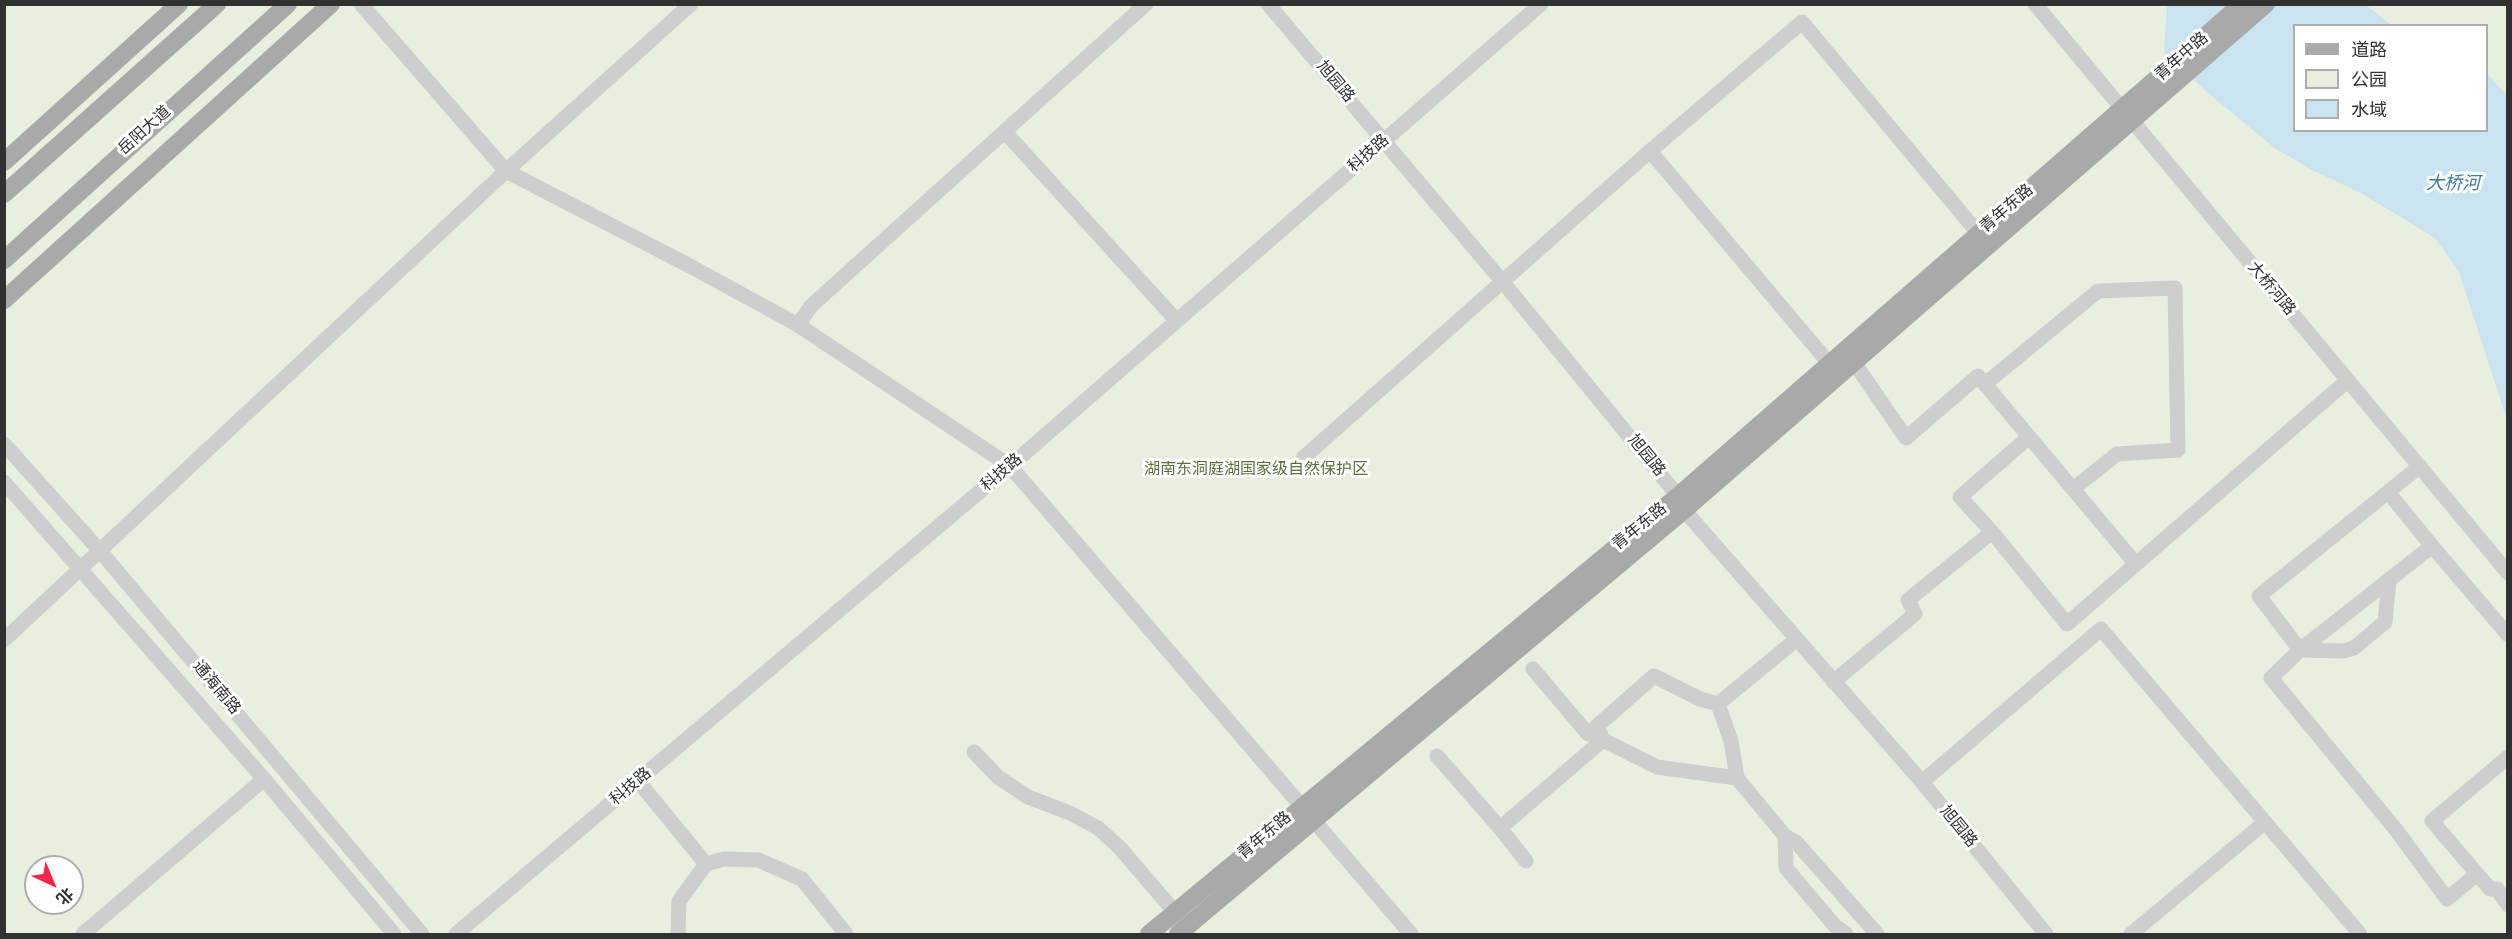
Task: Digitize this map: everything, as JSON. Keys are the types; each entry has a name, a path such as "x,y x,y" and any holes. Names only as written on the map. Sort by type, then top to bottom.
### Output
{"main road":[{"path":"4,162 179,4"},
{"path":"4,194 217,4"},
{"name":"岳阳大道","path":"4,260 288,4"},
{"path":"4,300 331,4"},
{"name":"青年中路","path":"2133,111 2242,4"},
{"path":"2133,111 2266,4"},
{"name":"青年东路","path":"1681,503 1828,362 1978,234 2133,111"},
{"name":"青年东路","path":"1149,934 1180,924 1306,814 1853,361 2133,111"}],"street":[{"path":"361,4 506,171 690,266 798,325 1010,466 1411,934"},
{"path":"4,640 101,552 506,171 691,4"},
{"path":"798,325 811,306 1146,4"},
{"name":"旭园路","path":"1268,4 1502,281 1681,503 1922,782 2046,934"},
{"name":"科技路","path":"456,934 1010,466 1541,4"},
{"name":"大桥河路","path":"2035,4 2133,111 2348,380 2508,573"},
{"path":"1303,458 1650,151 1802,22 1978,234"},
{"path":"1005,132 1177,321"},
{"path":"1650,151 1828,362"},
{"path":"1985,384 2097,291 2175,288 2178,450 2117,454 2073,489"},
{"path":"1853,361 1906,438 1978,376 2136,564"},
{"path":"2029,437 1960,497 1992,532 2067,624 2348,380"},
{"name":"通海南路","path":"4,444 101,552 422,934"},
{"path":"2300,650 2259,596 2420,466"},
{"name":"通海南路","path":"4,482 264,779 394,934"},
{"path":"2388,492 2508,635"},
{"path":"1833,681 1915,614 1908,600 1992,532"},
{"path":"2432,546 2300,650 2271,678 2397,831 2447,899 2477,874"},
{"path":"2300,650 2343,651 2354,648 2385,622 2389,580"},
{"path":"1922,782 2101,629 2360,934"},
{"path":"1718,704 1797,639"},
{"path":"1533,669 1596,736 1657,767 1737,778"},
{"path":"1500,828 1596,736 1654,676 1700,699 1718,704"},
{"path":"1718,704 1731,741 1737,778 1785,836 1796,842 1877,934"},
{"path":"974,752 998,777 1028,797 1070,813 1098,828 1119,847 1180,924"},
{"path":"1437,756 1526,861"},
{"path":"2508,757 2432,821 2490,890 2502,884 2508,905"},
{"path":"83,934 264,779"},
{"path":"638,781 706,864"},
{"path":"2131,934 2264,823"},
{"path":"1785,836 1786,868 1835,926 1846,934"},
{"path":"678,934 679,901 706,864 724,859 758,860 802,879 846,934"},
{"path":"1853,934 1867,922"}],"green space":[{"name":"湖南东洞庭湖国家级自然保护区","path":"5,5 2507,5 2507,934 5,934"}],"water":[{"name":"大桥河","path":"2167,5 2366,5 2390,24 2293,24 2293,132 2488,132 2488,75 2507,95 2507,420 2459,272 2435,238 2361,193 2312,170 2276,149 2210,95 2164,52"}]}
